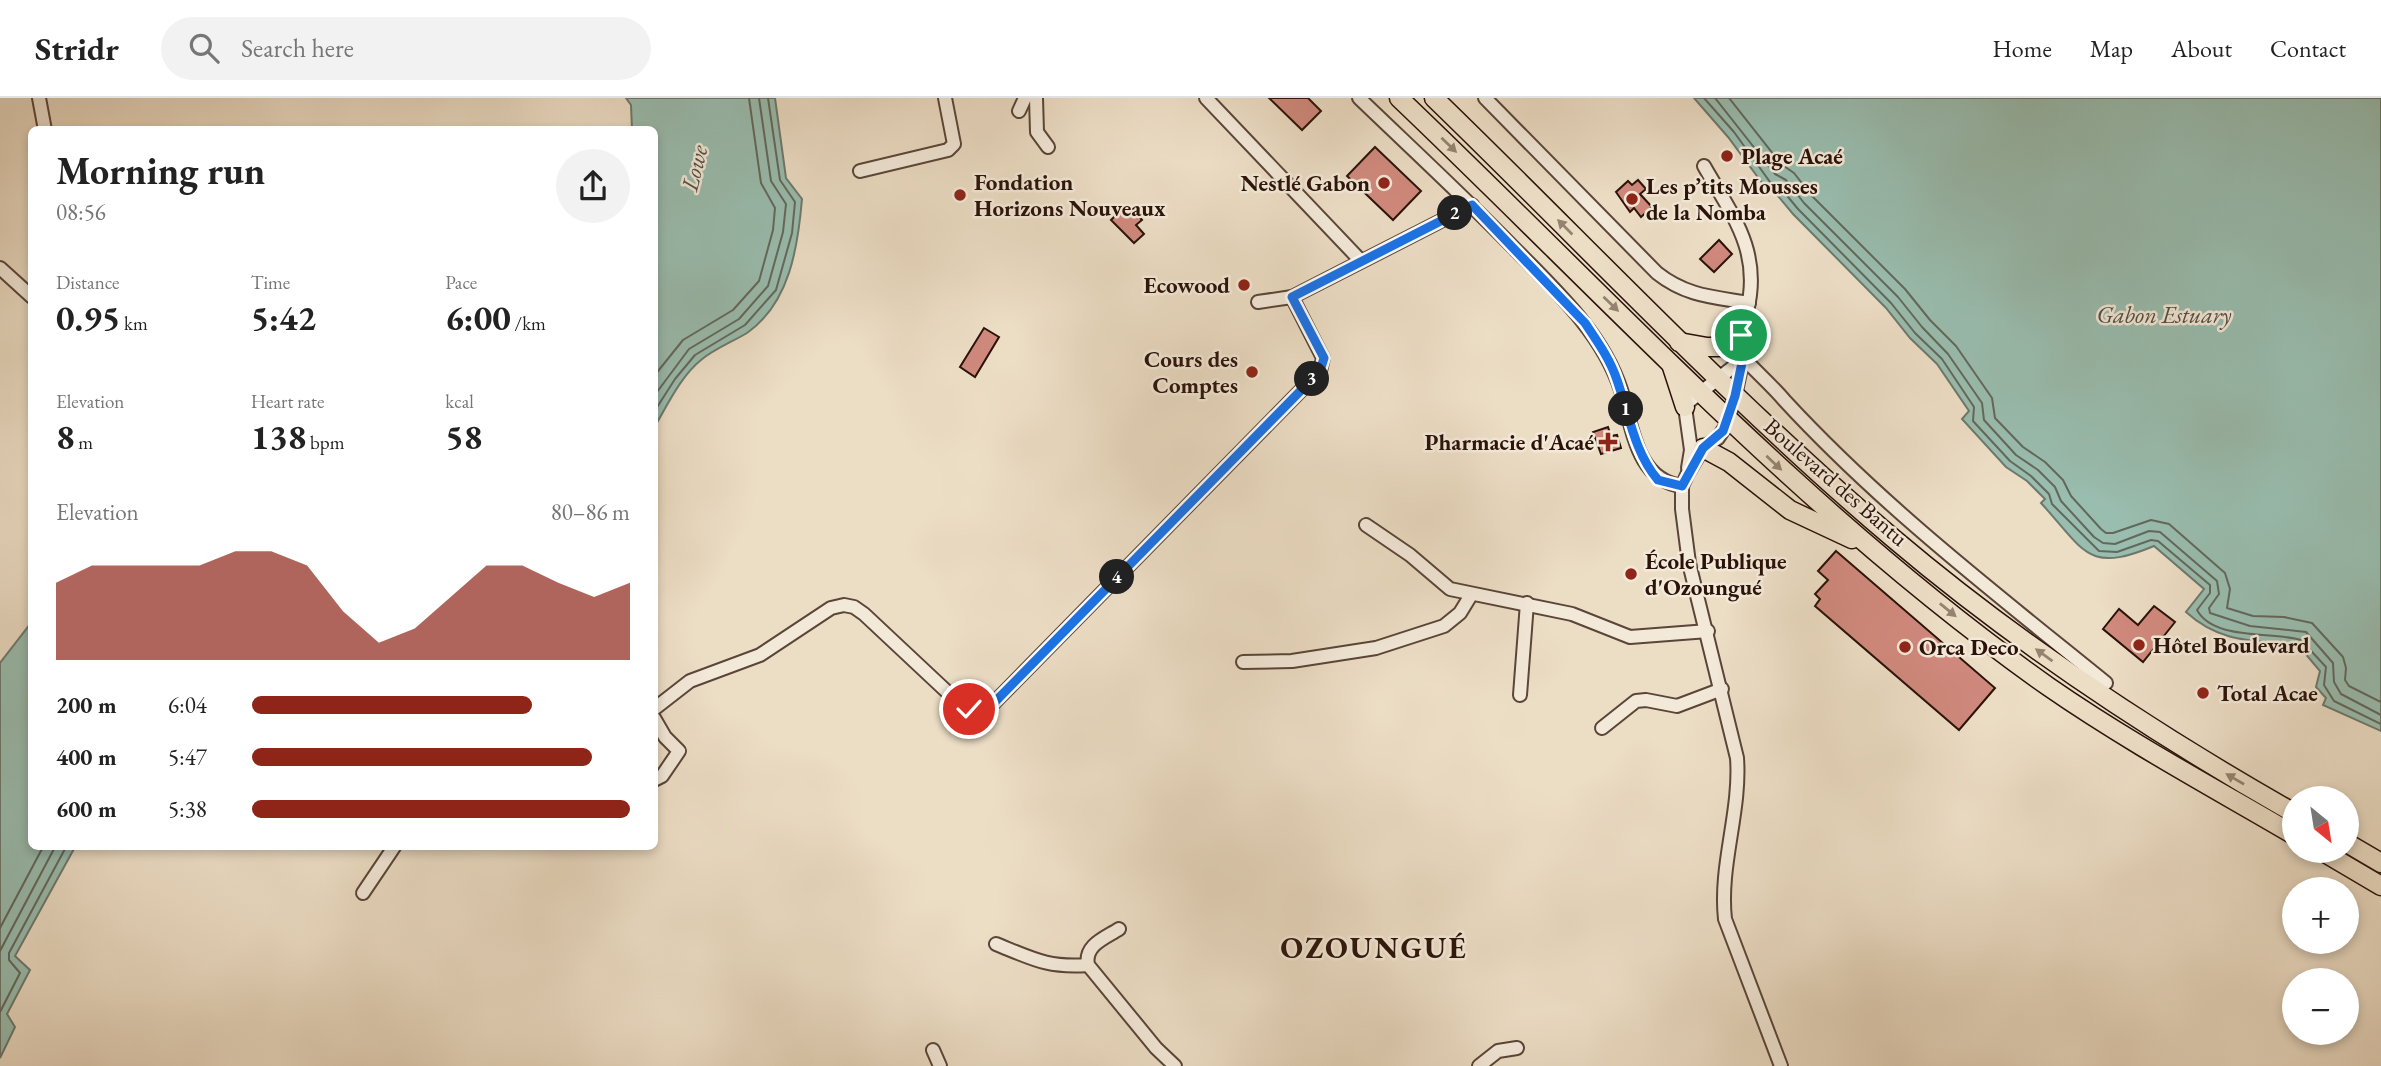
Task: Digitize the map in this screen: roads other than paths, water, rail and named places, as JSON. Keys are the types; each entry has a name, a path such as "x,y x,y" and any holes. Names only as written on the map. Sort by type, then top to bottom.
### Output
{"highway":[{"name":"Boulevard des Bantu","path":"1399,98 1670,360 1700,393 1797,485 1872,548 2049,686 2120,734 2282,828"},
{"name":"Boulevard des Bantu","path":"1434,98 1718,380 1893,538 2016,636 2110,702 2204,762 2282,806"},
{"path":"1679,342 1738,352"},
{"path":"1670,360 1685,407"},
{"path":"1703,448 1729,462 1790,510 1872,548"},
{"path":"2359,850 2381,863"},
{"path":"2342,863 2381,886"}],"street":[{"path":"40,98 45,126"},
{"path":"860,172 948,150 954,144 945,98"},
{"path":"1019,111 1026,98"},
{"path":"1036,98 1037,132 1048,147"},
{"path":"1206,98 1361,261"},
{"path":"1359,98 1472,205 1585,323 1608,358 1641,456 1648,468 1658,480 1685,480"},
{"path":"1485,98 1657,273 1675,287 1688,292 1749,303"},
{"path":"1685,480 1703,448 1718,438 1728,419 1735,396 1738,352 1752,283 1748,245 1704,166"},
{"path":"1258,302 1292,297 1472,205"},
{"path":"0,268 28,293"},
{"path":"658,706 690,681 760,654 822,613 844,605 854,607 864,614 959,703 983,714 1320,371 1324,358 1292,297"},
{"path":"1738,352 1718,380 1690,400 1685,407 1691,450 1685,480 1685,544 1722,689 1738,773 1722,895 1725,919 1781,1066"},
{"path":"1738,352 1823,441 1908,521 2106,683"},
{"path":"1366,525 1410,555 1450,589 1471,595 1527,603 1586,619 1614,633 1630,637 1707,631"},
{"path":"1243,662 1292,661 1376,648 1444,626 1460,613 1471,595"},
{"path":"1520,695 1527,603"},
{"path":"1602,727 1636,701 1646,699 1677,706 1722,689"},
{"path":"658,725 665,737 679,751 662,776 658,778"},
{"path":"363,892 392,850"},
{"path":"1119,929 1090,948 1088,965 1156,1048 1175,1066"},
{"path":"996,944 1061,967 1088,965"},
{"path":"1479,1066 1498,1051 1517,1048"},
{"path":"933,1050 940,1066"}],"water":[{"name":"Lowe","path":"626,98 775,98 786,178 802,199 794,254 782,290 773,306 762,321 747,333 701,360 687,374 658,421 658,126 632,126 631,105"},
{"name":"Gabon Estuary","path":"1694,98 2381,98 2381,731 2323,705 2326,698 2316,687 2320,671 2298,645 2253,641 2225,635 2212,630 2186,612 2204,589 2154,546 2114,558 2100,557 2078,545 2041,503 2045,499 2027,481 2006,467 1962,419 1969,411 1937,364 1773,190 1768,191 1728,137"},
{"path":"28,627 28,850 73,850 15,956 30,970 7,1014 15,1027 0,1058 0,663"}],"place":[{"name":"Plage Acaé","path":"1727,156"},
{"name":"Nestlé Gabon","path":"1384,183"},
{"name":"Fondation Horizons Nouveaux","path":"960,195"},
{"name":"Les p’tits Mousses de la Nomba","path":"1632,199"},
{"name":"Ecowood","path":"1244,285"},
{"name":"Cours des Comptes","path":"1252,372"},
{"name":"Pharmacie d'Acaé","path":"1608,442"},
{"name":"École Publique d'Ozoungué","path":"1631,574"},
{"name":"Hôtel Boulevard","path":"2139,645"},
{"name":"Orca Deco","path":"1905,647"},
{"name":"Total Acae","path":"2203,693"}],"district":[{"name":"OZOUNGUÉ","path":"1374,947"}]}
